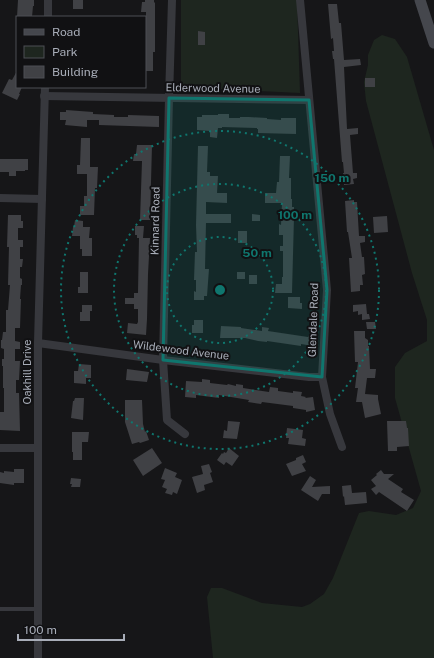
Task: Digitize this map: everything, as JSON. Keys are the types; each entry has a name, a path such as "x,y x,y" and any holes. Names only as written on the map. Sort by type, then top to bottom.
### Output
{"main road":[{"path":"420,0 434,43"}],"street":[{"path":"48,0 48,16"},
{"name":"Kinnard Road","path":"172,0 163,360 167,420 185,434"},
{"name":"Glendale Road","path":"300,0 327,290 322,377 330,414 342,447"},
{"name":"Elderwood Avenue","path":"44,91 169,98 309,100"},
{"name":"Oakhill Drive","path":"38,658 38,343 44,91"},
{"path":"0,198 42,199"},
{"name":"Wildewood Avenue","path":"38,343 163,360 309,377 322,377"},
{"path":"0,448 38,448"}],"lane":[{"path":"0,609 38,609"}],"highlighted area":[{"path":"169,98 309,100 327,290 322,377 163,360"}],"green space":[{"path":"181,0 297,0 300,93 181,87"},
{"path":"382,35 395,39 407,57 434,150 434,658 213,658 207,597 211,588 222,588 262,603 302,607 310,604 324,594 333,578 359,513 369,511 396,515 413,508 421,491 395,398 395,367 405,353 427,341 427,320 412,273 366,101 364,82 368,65 368,55 374,40"}],"building":[{"path":"18,0 34,0 32,16 17,16"},
{"path":"73,0 83,0 83,9 73,9"},
{"path":"145,0 154,0 155,3 155,52 153,52 153,71 146,71 146,12 141,12 142,2 145,2"},
{"path":"328,4 337,4 339,23 341,23 344,60 360,59 361,65 344,67 347,129 358,128 358,134 350,135 353,173 357,173 357,178 353,179 354,184 344,185 334,59 332,51 334,51 333,38 331,39"},
{"path":"198,31 205,32 205,45 198,45"},
{"path":"16,73 16,88 22,88 17,100 2,93 9,79 12,80"},
{"path":"365,78 375,78 375,87 365,87"},
{"path":"66,110 114,115 114,117 128,117 128,115 159,116 159,127 99,125 99,120 87,120 87,127 65,125 66,120 60,120 60,112 66,112"},
{"path":"229,114 229,118 249,117 281,120 281,118 296,118 296,134 258,133 257,128 222,127 218,128 217,138 210,137 210,131 197,130 197,117 202,117 202,115"},
{"path":"81,138 90,138 90,167 98,167 97,188 95,188 94,215 80,215 80,206 84,206 84,196 87,196 87,174 77,174 77,165 80,165"},
{"path":"137,145 152,145 150,220 140,220 142,161 133,161 134,154 136,154"},
{"path":"198,146 208,146 207,172 210,172 210,176 218,176 217,193 227,193 227,203 206,202 206,214 231,214 231,223 206,223 205,269 209,269 207,296 204,296 204,300 194,300 194,291 196,292 196,280 194,280 195,252 197,252 196,225"},
{"path":"280,156 290,156 289,178 291,178 292,207 294,207 292,293 275,293 276,284 282,284 283,277 283,251 280,251 280,246 283,246 283,235 279,235 282,203 265,203 265,193 276,193 277,182 279,182"},
{"path":"0,159 28,159 28,170 16,171 16,176 9,176 9,172 0,172"},
{"path":"354,200 354,202 357,202 359,236 365,236 365,242 360,243 362,257 364,257 365,274 362,275 363,285 360,285 360,291 351,292 349,258 352,258 347,232 345,201"},
{"path":"252,214 260,215 260,221 252,221"},
{"path":"8,215 21,215 21,221 23,221 23,228 18,228 18,240 23,240 23,247 20,247 20,259 23,259 22,267 20,267 20,278 22,279 22,285 20,299 20,328 15,328 15,341 20,342 20,349 15,349 15,361 20,361 19,380 16,380 16,393 19,393 20,431 0,430 0,412 4,412 2,359 4,359 4,349 1,348 1,340 3,332 6,332 6,310 8,310 10,285 8,285"},
{"path":"387,216 388,232 374,233 373,217"},
{"path":"75,220 83,221 83,227 90,227 89,238 92,238 92,256 82,256 82,249 80,249 80,236 72,236"},
{"path":"135,226 144,226 143,238 150,238 146,335 127,333 128,323 137,324 138,322 138,309 134,309 134,304 125,304 125,298 134,298 134,293 138,293 139,238 135,235"},
{"path":"238,231 247,231 247,243 238,243"},
{"path":"80,272 88,272 88,293 78,293 78,287 80,287"},
{"path":"237,272 245,272 245,279 237,279"},
{"path":"249,275 257,275 257,284 249,284"},
{"path":"288,297 300,297 302,309 288,308"},
{"path":"366,304 367,314 369,314 370,319 362,320 362,314 358,315 358,311 353,312 353,305"},
{"path":"82,305 92,305 92,311 90,311 90,321 80,321"},
{"path":"194,320 203,320 203,333 192,333 192,325 194,325"},
{"path":"366,322 375,322 376,329 367,329"},
{"path":"221,326 241,327 262,331 262,327 269,328 268,331 308,337 309,335 315,336 313,346 258,341 245,338 220,338"},
{"path":"354,331 365,331 365,338 368,340 369,346 370,369 376,369 375,378 367,378 365,394 378,395 381,414 365,418 362,402 356,402 358,388 355,388 358,362 355,362"},
{"path":"79,364 91,365 91,378 86,378 86,384 74,383 74,371 78,371"},
{"path":"127,369 149,372 147,382 126,380"},
{"path":"202,379 210,380 210,383 236,386 236,384 243,385 243,388 269,392 270,387 278,388 278,391 293,393 293,391 302,392 301,396 306,397 305,398 313,397 315,410 306,412 306,410 293,408 293,406 262,402 261,404 248,402 249,400 219,395 219,398 196,395 196,398 185,397 186,381 202,382"},
{"path":"75,398 84,398 83,420 71,418 73,401"},
{"path":"125,400 142,400 143,424 149,440 132,444 125,422"},
{"path":"228,421 240,422 237,439 223,438 224,430 227,431"},
{"path":"387,421 406,421 409,446 397,447 397,451 388,451"},
{"path":"287,428 303,430 302,438 306,439 305,446 288,444 289,438 286,438"},
{"path":"72,432 89,432 88,442 82,442 82,460 73,460"},
{"path":"152,448 162,463 143,476 133,460"},
{"path":"229,448 239,456 232,466 226,462 224,465 217,460 222,453 226,453"},
{"path":"303,455 306,462 302,464 306,471 292,476 286,464"},
{"path":"209,464 213,482 204,485 205,490 197,493 192,477 203,474 201,466"},
{"path":"165,468 177,473 175,477 182,480 177,494 173,492 172,495 165,493 167,489 162,487 165,480 161,479"},
{"path":"14,469 24,469 24,483 14,483 14,485 0,483 0,472 14,472"},
{"path":"381,470 384,474 394,474 388,479 403,489 401,492 414,500 407,511 379,492 376,495 371,489 376,486 371,480"},
{"path":"310,476 316,480 312,487 330,486 330,494 322,494 318,501 301,490"},
{"path":"71,478 81,479 80,487 71,487"},
{"path":"351,485 352,493 366,492 367,503 345,505 342,486"}]}
